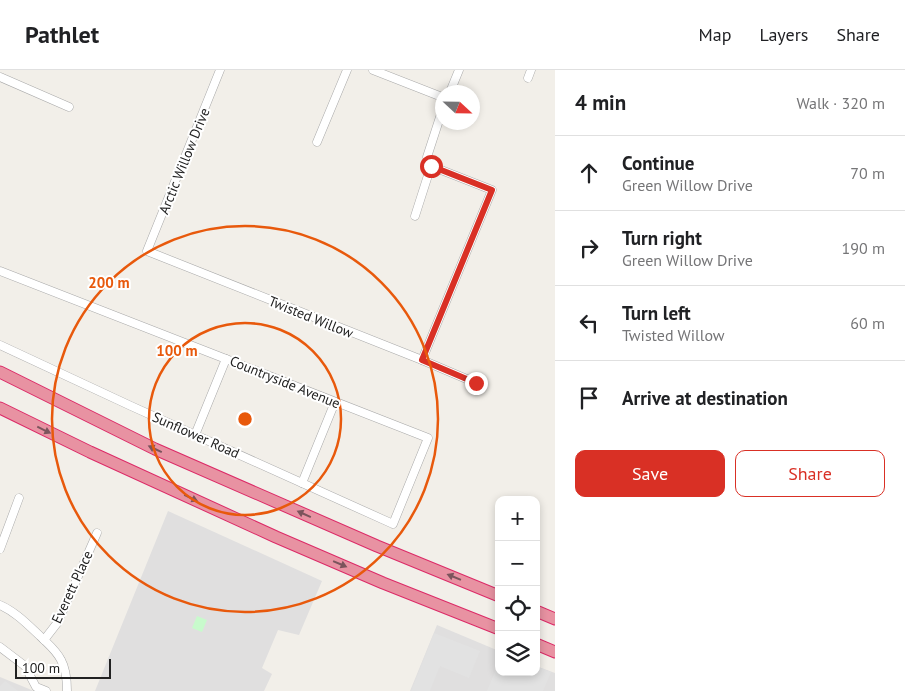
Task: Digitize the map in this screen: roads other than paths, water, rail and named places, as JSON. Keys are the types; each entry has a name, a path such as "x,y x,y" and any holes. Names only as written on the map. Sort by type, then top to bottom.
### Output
{"highway":[{"path":"0,372 155,449 377,546 495,594"},
{"path":"0,408 276,538 495,627"},
{"path":"540,613 555,619"},
{"path":"540,646 555,652"}],"street":[{"name":"Arctic Willow Drive","path":"147,251 220,70"},
{"path":"317,142 347,70"},
{"path":"373,70 435,94"},
{"path":"453,85 459,70"},
{"path":"0,77 70,107"},
{"path":"414,216 431,166 427,157 436,130"},
{"path":"422,360 492,190 431,166"},
{"name":"Twisted Willow","path":"147,251 476,383"},
{"name":"Countryside Avenue","path":"0,271 428,438 393,524"},
{"name":"Sunflower Road","path":"0,345 393,524"},
{"path":"195,435 226,359"},
{"path":"302,483 335,402"},
{"path":"0,549 19,498"},
{"name":"Everett Place","path":"44,640 58,622 97,533"},
{"path":"0,606 8,608 19,616 54,649 65,671 67,691"},
{"path":"0,647 25,666 36,687 46,691"}]}
